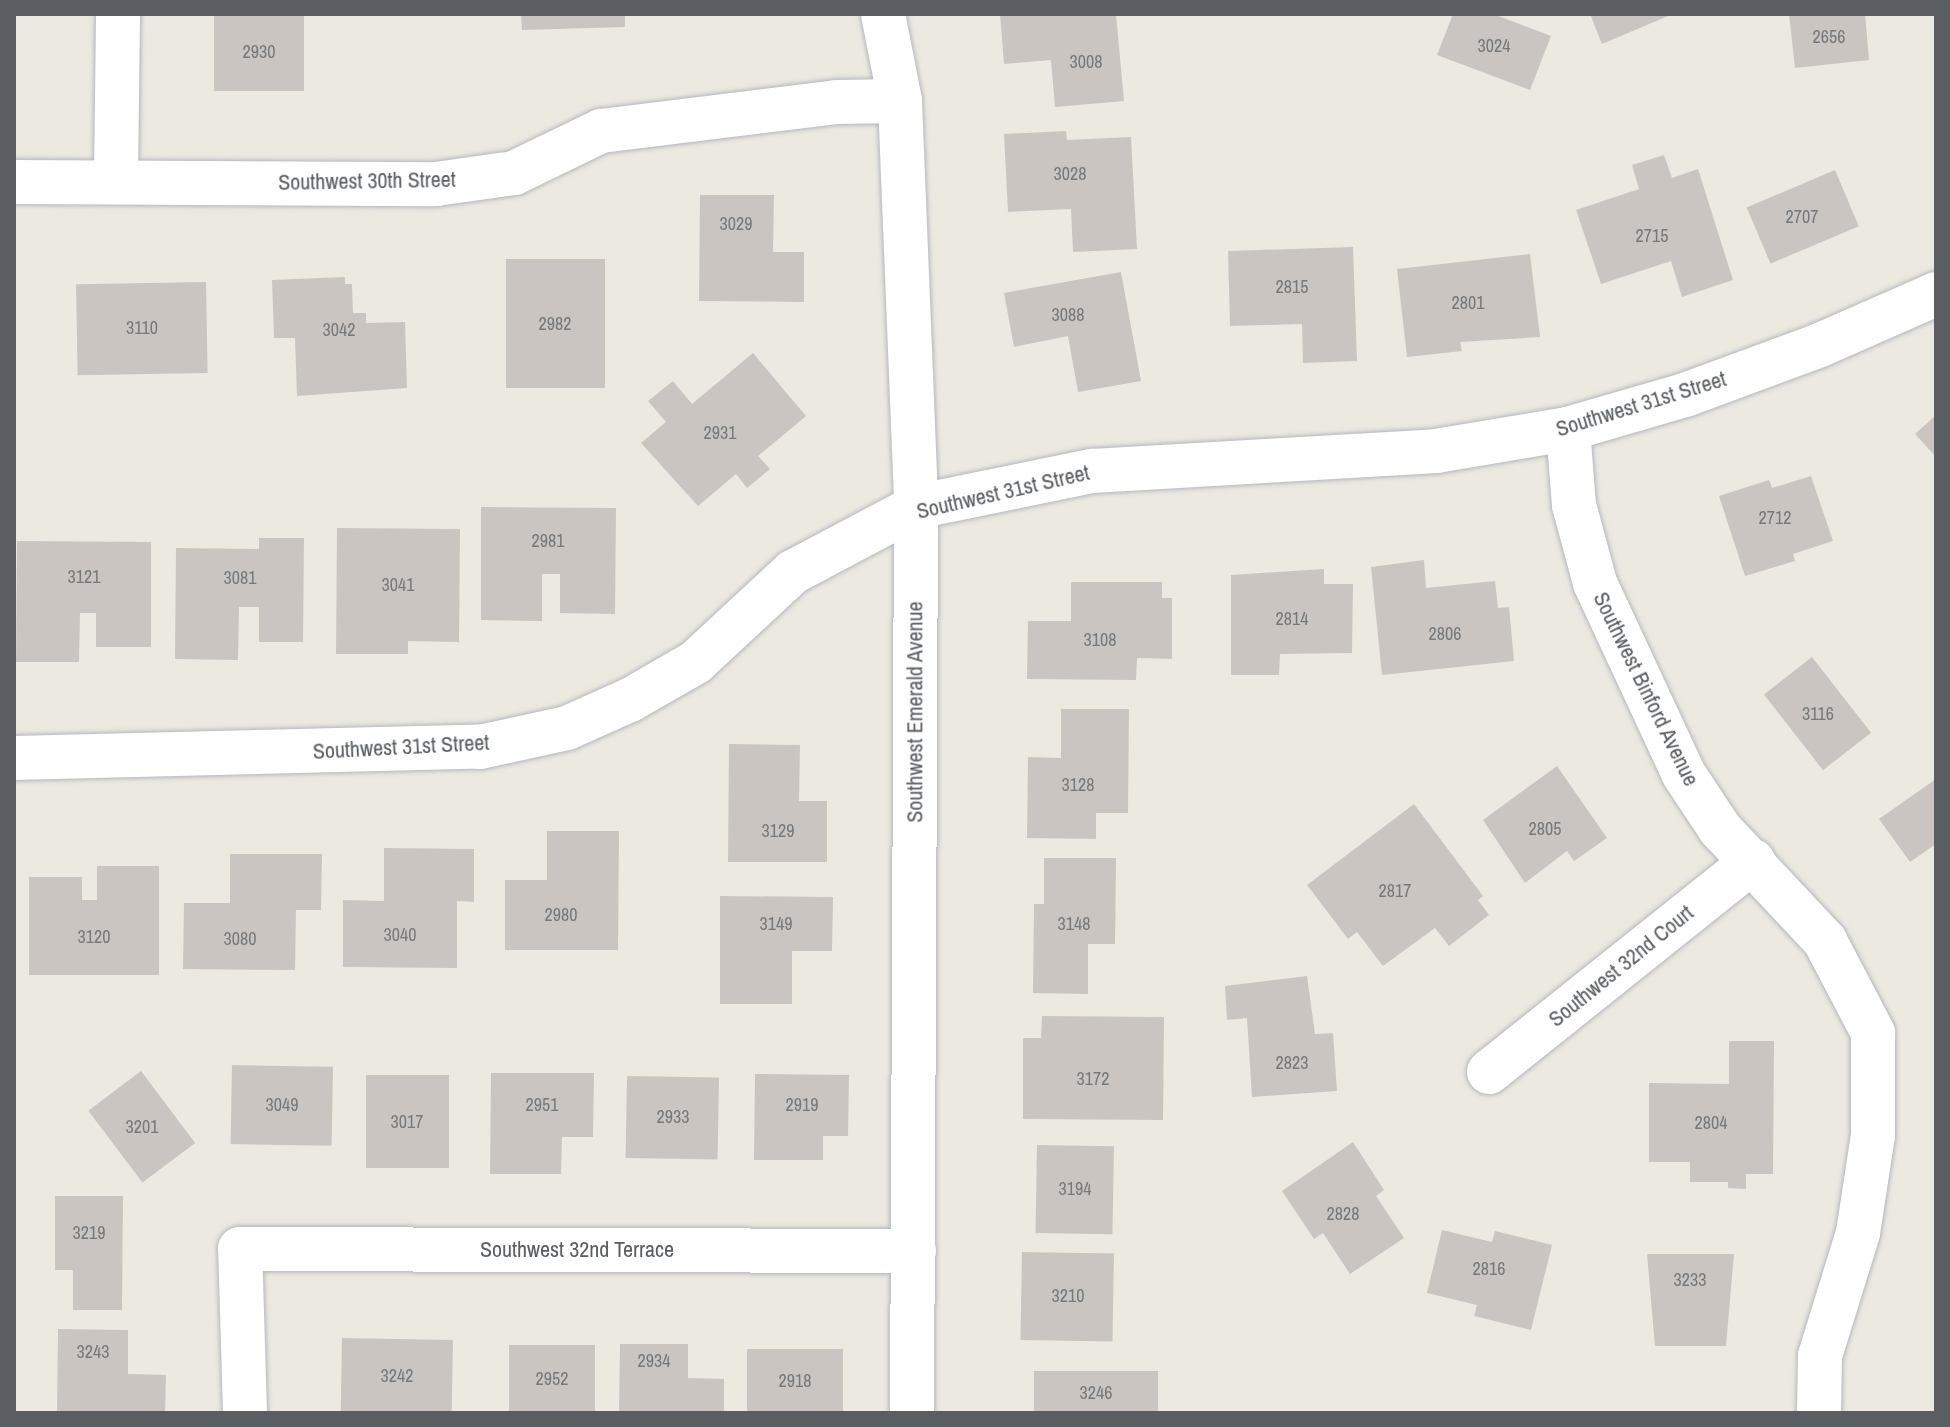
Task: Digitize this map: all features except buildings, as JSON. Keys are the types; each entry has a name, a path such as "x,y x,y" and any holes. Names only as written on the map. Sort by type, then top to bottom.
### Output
{"street":[{"path":"116,180 118,14"},
{"name":"Southwest Emerald Avenue","path":"883,14 900,101 916,507 912,1413"},
{"name":"Southwest 30th Street","path":"14,182 116,180 436,184 514,173 601,131 837,102 900,101"},
{"name":"Southwest 31st Street","path":"14,758 480,747 567,728 630,700 696,662 793,572 916,507 1092,471 1436,451 1568,429 1685,395 1820,345 1936,294"},
{"name":"Southwest Binford Avenue","path":"1568,429 1574,505 1595,583 1683,773 1720,829 1825,941 1873,1033 1873,1135 1858,1233 1820,1356 1819,1413"},
{"name":"Southwest 32nd Court","path":"1489,1072 1753,861"},
{"name":"Southwest 32nd Terrace","path":"245,1413 240,1249 914,1251"}]}
